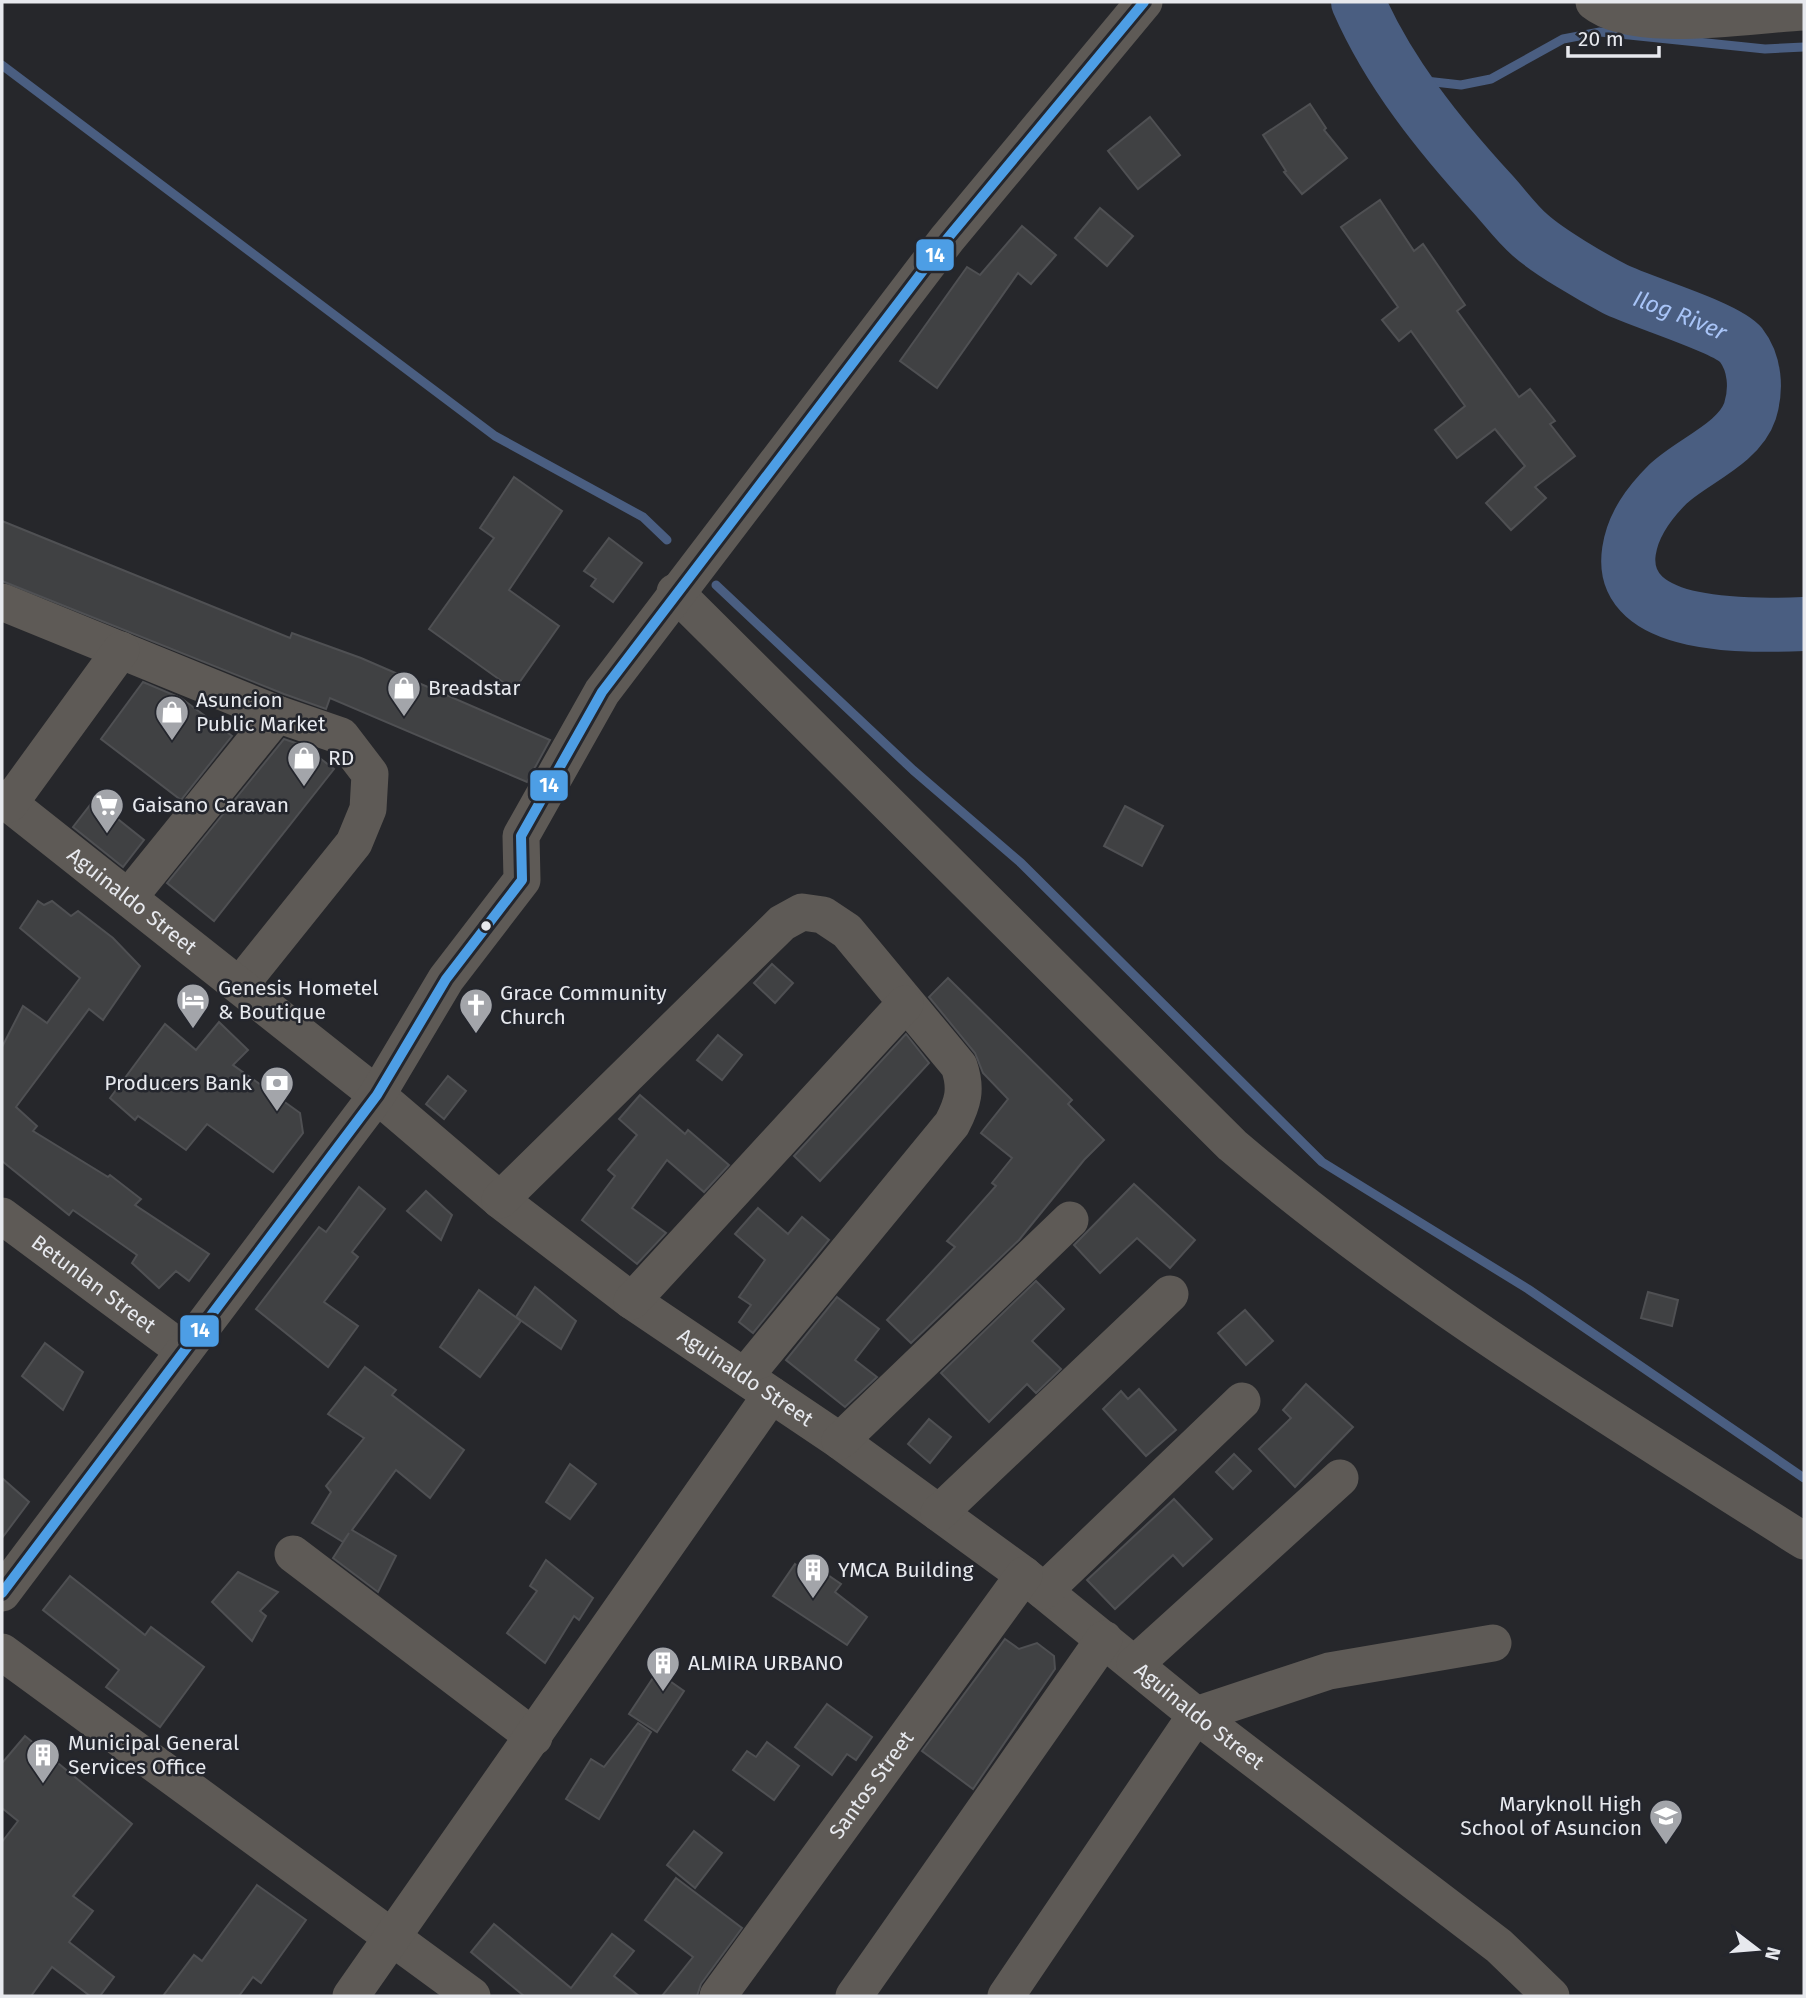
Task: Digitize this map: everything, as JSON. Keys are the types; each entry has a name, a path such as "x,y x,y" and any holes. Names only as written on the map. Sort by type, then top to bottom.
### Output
{"street":[{"path":"2,1593 377,1095 446,979 522,880 521,836 601,692 947,239 1144,2"},
{"path":"1594,2 1623,16 1654,21 1804,12"},
{"path":"675,592 1231,1145 1309,1211 1478,1333 1804,1541"},
{"path":"2,602 277,714 341,736 370,774 368,809 354,843 240,985"},
{"path":"6,801 121,650"},
{"path":"129,897 277,714"},
{"name":"Aguinaldo Street","path":"6,801 377,1095 500,1199 632,1301 840,1441 1034,1583 1196,1715 1499,1946 1551,1996"},
{"path":"352,1996 534,1737 758,1386 952,1124 961,1106 966,1084 960,1066 847,932 823,915 802,912 782,923 500,1199"},
{"path":"632,1301 905,1004"},
{"name":"Betunlan Street","path":"2,1216 184,1350"},
{"path":"840,1441 1070,1220"},
{"path":"939,1513 1170,1294"},
{"name":"Santos Street","path":"718,1996 1034,1583 1242,1401"},
{"path":"1135,1664 1340,1478"},
{"path":"293,1553 534,1737"},
{"path":"854,1996 1104,1639"},
{"path":"1006,1996 1196,1715 1329,1671 1493,1643"},
{"path":"2,1652 472,1996"}],"building":[{"path":"1310,104 1326,128 1324,130 1347,158 1302,194 1284,172 1286,171 1263,135"},
{"path":"1150,117 1180,155 1138,189 1108,151"},
{"path":"1380,200 1414,251 1423,244 1465,305 1457,311 1519,397 1530,389 1555,421 1550,424 1575,456 1535,487 1546,498 1511,530 1486,503 1525,466 1495,429 1457,458 1435,430 1465,406 1411,331 1399,341 1382,320 1398,307 1341,227"},
{"path":"1100,208 1133,236 1107,266 1075,238"},
{"path":"1022,226 1056,255 1031,284 1018,273 937,388 900,361 967,267 980,275"},
{"path":"514,477 562,511 509,590 559,626 514,690 429,629 494,538 480,528"},
{"path":"2,521 290,638 292,633 361,658 550,740 527,782 330,698 326,709 284,694 2,581"},
{"path":"609,538 642,563 613,602 591,586 596,579 584,571"},
{"name":"Asuncion Public Market","path":"143,682 181,698 232,736 181,800 101,739"},
{"path":"284,739 304,746 334,769 214,921 167,883"},
{"name":"Gaisano Caravan","path":"94,800 144,840 123,867 73,827"},
{"path":"1125,806 1163,826 1142,866 1104,846"},
{"path":"38,901 44,905 52,901 71,916 78,911 113,938 140,966 103,1020 89,1009 16,1107 37,1126 33,1131 108,1177 110,1175 141,1199 135,1205 209,1254 189,1281 176,1271 159,1288 132,1263 137,1255 73,1210 69,1215 2,1161 2,1047 23,1006 47,1023 80,978 20,928"},
{"path":"772,964 793,983 775,1003 754,983"},
{"path":"948,978 1072,1100 1068,1104 1104,1140 1084,1160 1019,1240 911,1343 887,1320 955,1247 947,1241 996,1186 992,1183 1012,1158 981,1133 1008,1099 983,1073 975,1053 929,997"},
{"path":"219,1022 248,1050 233,1065 300,1113 303,1133 273,1172 207,1124 186,1150 138,1116 135,1120 110,1098 165,1024 196,1050"},
{"path":"906,1034 929,1063 820,1181 794,1156"},
{"path":"718,1035 742,1055 722,1080 697,1060"},
{"path":"448,1076 466,1091 444,1119 426,1104"},
{"path":"640,1095 685,1134 688,1130 729,1165 704,1192 667,1160 632,1208 666,1233 637,1264 582,1220 615,1176 608,1170 637,1135 619,1119"},
{"path":"1134,1184 1195,1240 1170,1268 1137,1238 1100,1273 1074,1245"},
{"path":"359,1187 385,1209 352,1252 358,1257 324,1302 358,1326 328,1367 256,1309 319,1227 326,1232"},
{"path":"426,1191 452,1215 441,1240 407,1211"},
{"path":"758,1208 788,1234 802,1217 829,1240 753,1333 739,1322 751,1305 739,1297 765,1260 735,1234"},
{"path":"1036,1281 1064,1309 1032,1341 1061,1369 1036,1393 1027,1384 989,1422 941,1373"},
{"path":"535,1287 576,1321 561,1349 516,1317"},
{"path":"479,1290 521,1321 480,1377 440,1347"},
{"path":"1648,1292 1678,1300 1672,1326 1641,1318"},
{"path":"837,1297 879,1329 855,1360 877,1377 845,1407 786,1360"},
{"path":"1245,1310 1273,1341 1246,1365 1218,1333"},
{"path":"45,1343 83,1372 63,1410 22,1376"},
{"path":"365,1367 396,1390 392,1395 464,1450 430,1498 396,1470 352,1530 396,1556 378,1592 333,1558 349,1533 343,1542 312,1523 331,1492 326,1486 364,1438 328,1414"},
{"path":"1306,1384 1353,1427 1295,1487 1259,1449 1291,1418 1283,1410"},
{"path":"1139,1389 1176,1430 1146,1456 1103,1409 1121,1391 1128,1399"},
{"path":"929,1419 951,1437 930,1463 908,1444"},
{"path":"1234,1454 1251,1471 1233,1489 1216,1472"},
{"path":"570,1464 596,1484 570,1519 546,1502"},
{"path":"2,1478 29,1502 2,1538"},
{"path":"1174,1499 1212,1539 1183,1566 1173,1555 1115,1609 1087,1580"},
{"path":"546,1560 593,1598 579,1620 574,1616 545,1663 507,1633 537,1591 530,1586"},
{"name":"YMCA Building","path":"795,1564 811,1575 816,1567 841,1584 835,1592 867,1617 847,1645 773,1596"},
{"path":"238,1572 278,1592 260,1611 266,1616 252,1641 212,1602"},
{"path":"70,1576 145,1635 151,1627 204,1667 160,1727 106,1687 119,1670 43,1610"},
{"path":"1005,1639 1019,1649 1037,1643 1054,1656 1055,1669 973,1789 922,1751"},
{"path":"657,1672 684,1691 657,1732 629,1714"},
{"path":"827,1704 872,1737 856,1760 847,1754 832,1775 795,1747"},
{"path":"638,1723 651,1732 599,1819 566,1799 591,1759 604,1767"},
{"path":"25,1736 132,1824 73,1896 93,1911 69,1942 114,1977 100,1996 90,1996 52,1967 31,1996 2,1996 2,1842 18,1821 2,1808 2,1763"},
{"path":"767,1742 799,1766 774,1800 733,1770 747,1751 756,1757"},
{"path":"694,1831 722,1853 695,1888 667,1865"},
{"path":"676,1878 742,1928 701,1984 697,1996 662,1996 693,1957 645,1920"},
{"path":"257,1885 306,1920 261,1983 253,1977 239,1996 163,1996 194,1955 202,1961"},
{"path":"494,1924 571,1988 612,1934 634,1951 614,1976 639,1996 524,1996 471,1952"}],"waterway":[{"name":"Ilog River","path":"1358,2 1385,54 1417,102 1453,148 1530,235 1606,284 1719,330 1741,345 1746,352 1754,385 1750,411 1744,423 1726,443 1668,484 1648,506 1634,532 1629,551 1631,577 1644,596 1666,610 1693,618 1753,625 1804,624"},
{"path":"1399,78 1461,85 1491,79 1563,39 1600,32 1765,49 1804,47"},
{"path":"2,65 495,436 643,517 667,540"},
{"path":"716,585 913,770 1021,863 1322,1162 1528,1289 1804,1478"}],"transit line":[{"name":"14","path":"2,1593 377,1095 446,979 522,880 521,836 602,692 947,239 1144,2"}],"place":[{"name":"Breadstar","path":"404,718"},
{"name":"Asuncion Public Market","path":"172,742"},
{"name":"RD","path":"304,788"},
{"name":"Gaisano Caravan","path":"107,835"},
{"name":"Genesis Hometel & Boutique","path":"193,1030"},
{"name":"Grace Community Church","path":"476,1035"},
{"name":"Producers Bank","path":"277,1113"},
{"name":"YMCA Building","path":"813,1600"},
{"name":"ALMIRA URBANO","path":"663,1693"},
{"name":"Municipal General Services Office","path":"43,1785"},
{"name":"Maryknoll High School of Asuncion","path":"1666,1846"}]}
